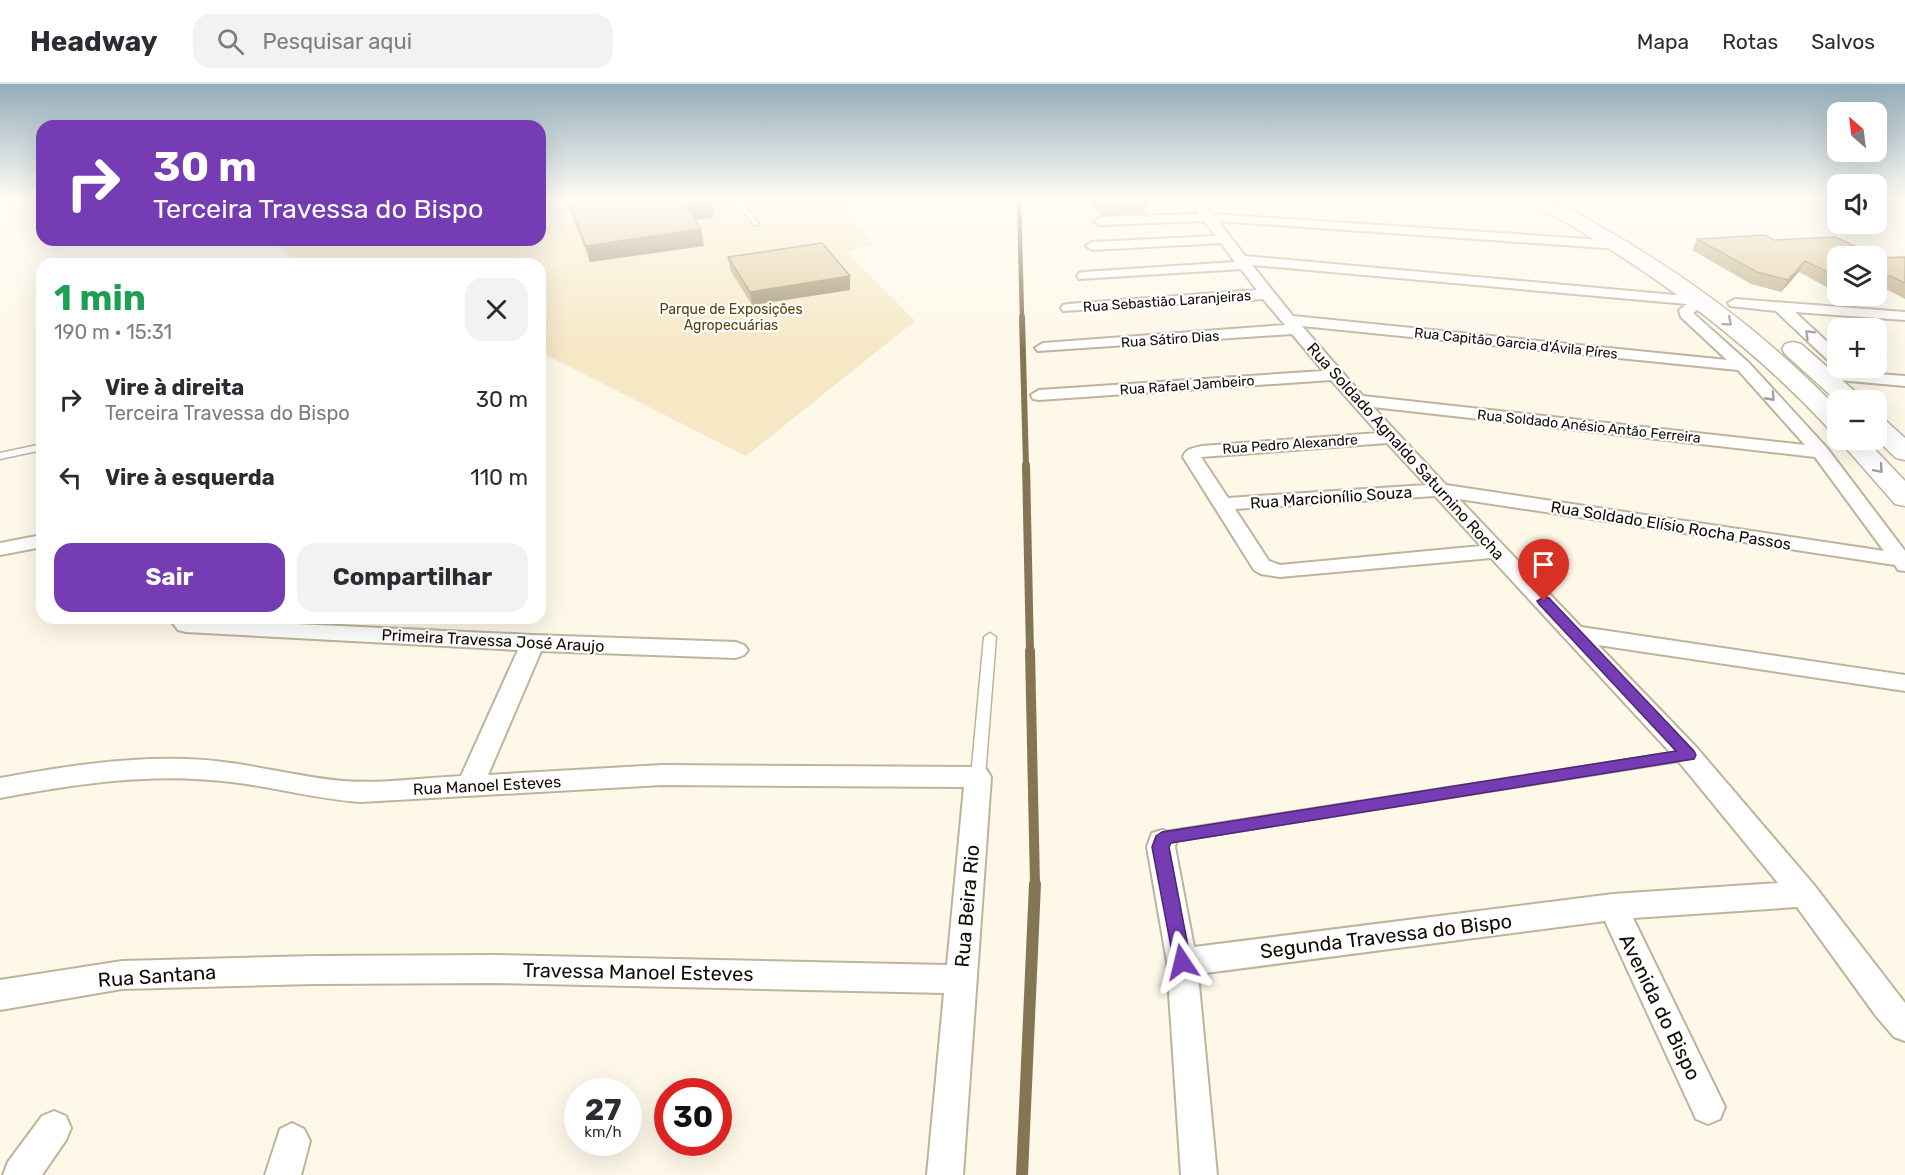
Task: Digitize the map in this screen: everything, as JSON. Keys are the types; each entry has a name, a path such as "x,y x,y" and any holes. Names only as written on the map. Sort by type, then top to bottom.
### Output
{"main road":[{"path":"1627,250 1703,301 1784,369 1827,413"},
{"path":"1653,250 1735,303 1762,324"},
{"path":"1780,338 1839,390"},
{"path":"1887,436 1905,452"},
{"path":"1861,450 1905,498"}],"street":[{"name":"Rua Soldado Agnaldo Saturnino Rocha","path":"1233,250 1266,294 1335,375 1496,551 1688,755 1804,894 1887,1006 1905,1026"},
{"path":"1084,276 1243,263 1703,301"},
{"name":"Rua Sebastião Laranjeiras","path":"1068,308 1266,294"},
{"path":"1703,301 1686,310 1686,314 1743,366 1821,452 1903,563"},
{"path":"1735,303 1905,316"},
{"path":"1780,306 1827,351"},
{"name":"Rua Sátiro Dias","path":"1043,348 1293,325"},
{"name":"Rua Capitão Garcia d'Ávila Píres","path":"1293,325 1743,366"},
{"path":"1822,375 1827,374"},
{"name":"Rua Rafael Jambeiro","path":"1039,395 1335,375"},
{"path":"1887,378 1905,381"},
{"name":"Rua Soldado Anésio Antão Ferreira","path":"1358,400 1821,452"},
{"name":"Rua Pedro Alexandre","path":"1222,504 1192,457 1193,454 1202,451 1391,437"},
{"name":"Rua Marcionílio Souza","path":"1222,504 1440,490"},
{"name":"Rua Soldado Elísio Rocha Passos","path":"1440,490 1903,563"},
{"path":"1222,504 1261,565 1268,570 1280,571 1496,551"},
{"path":"0,549 36,542"},
{"name":"Primeira Travessa José Araujo","path":"185,624 533,643 736,650"},
{"path":"1576,634 1905,683"},
{"path":"469,787 533,643"},
{"name":"Rua Manoel Esteves","path":"0,788 111,771 156,769 212,770 334,792 662,776 978,777"},
{"name":"Rua Beira Rio","path":"945,1175 978,777"},
{"path":"1161,841 1182,962 1199,1175"},
{"name":"Segunda Travessa do Bispo","path":"1182,962 1613,907 1804,894"},
{"name":"Avenida do Bispo","path":"1613,907 1708,1107"},
{"name":"Travessa Manoel Esteves","path":"315,970 507,969 961,979"},
{"name":"Rua Santana","path":"0,995 122,975 315,970"},
{"path":"21,1175 54,1128"},
{"path":"283,1175 292,1141"}],"lane":[{"path":"0,456 36,448"},
{"name":"Rua Beira Rio","path":"978,777 990,637"},
{"path":"1161,841 1179,835 1688,755"}],"green space":[{"name":"Parque de Exposições Agropecuárias","path":"282,250 851,250 846,251 915,321 746,456 546,355 546,258 292,258"}],"building":[{"path":"776,250 828,250 850,276 750,292 728,257"},
{"path":"1717,250 1827,250 1827,272 1805,261 1788,280 1757,272"},
{"path":"1905,257 1905,283 1887,276 1887,258"}],"waterway":[{"path":"1020,250 1022,318"},
{"path":"1022,317 1026,467"},
{"path":"1026,465 1030,653"},
{"path":"1030,651 1035,884"},
{"path":"1022,1175 1035,884"}],"route":[{"path":"1182,962 1161,847 1161,841 1168,837 1688,755 1544,601"}]}
